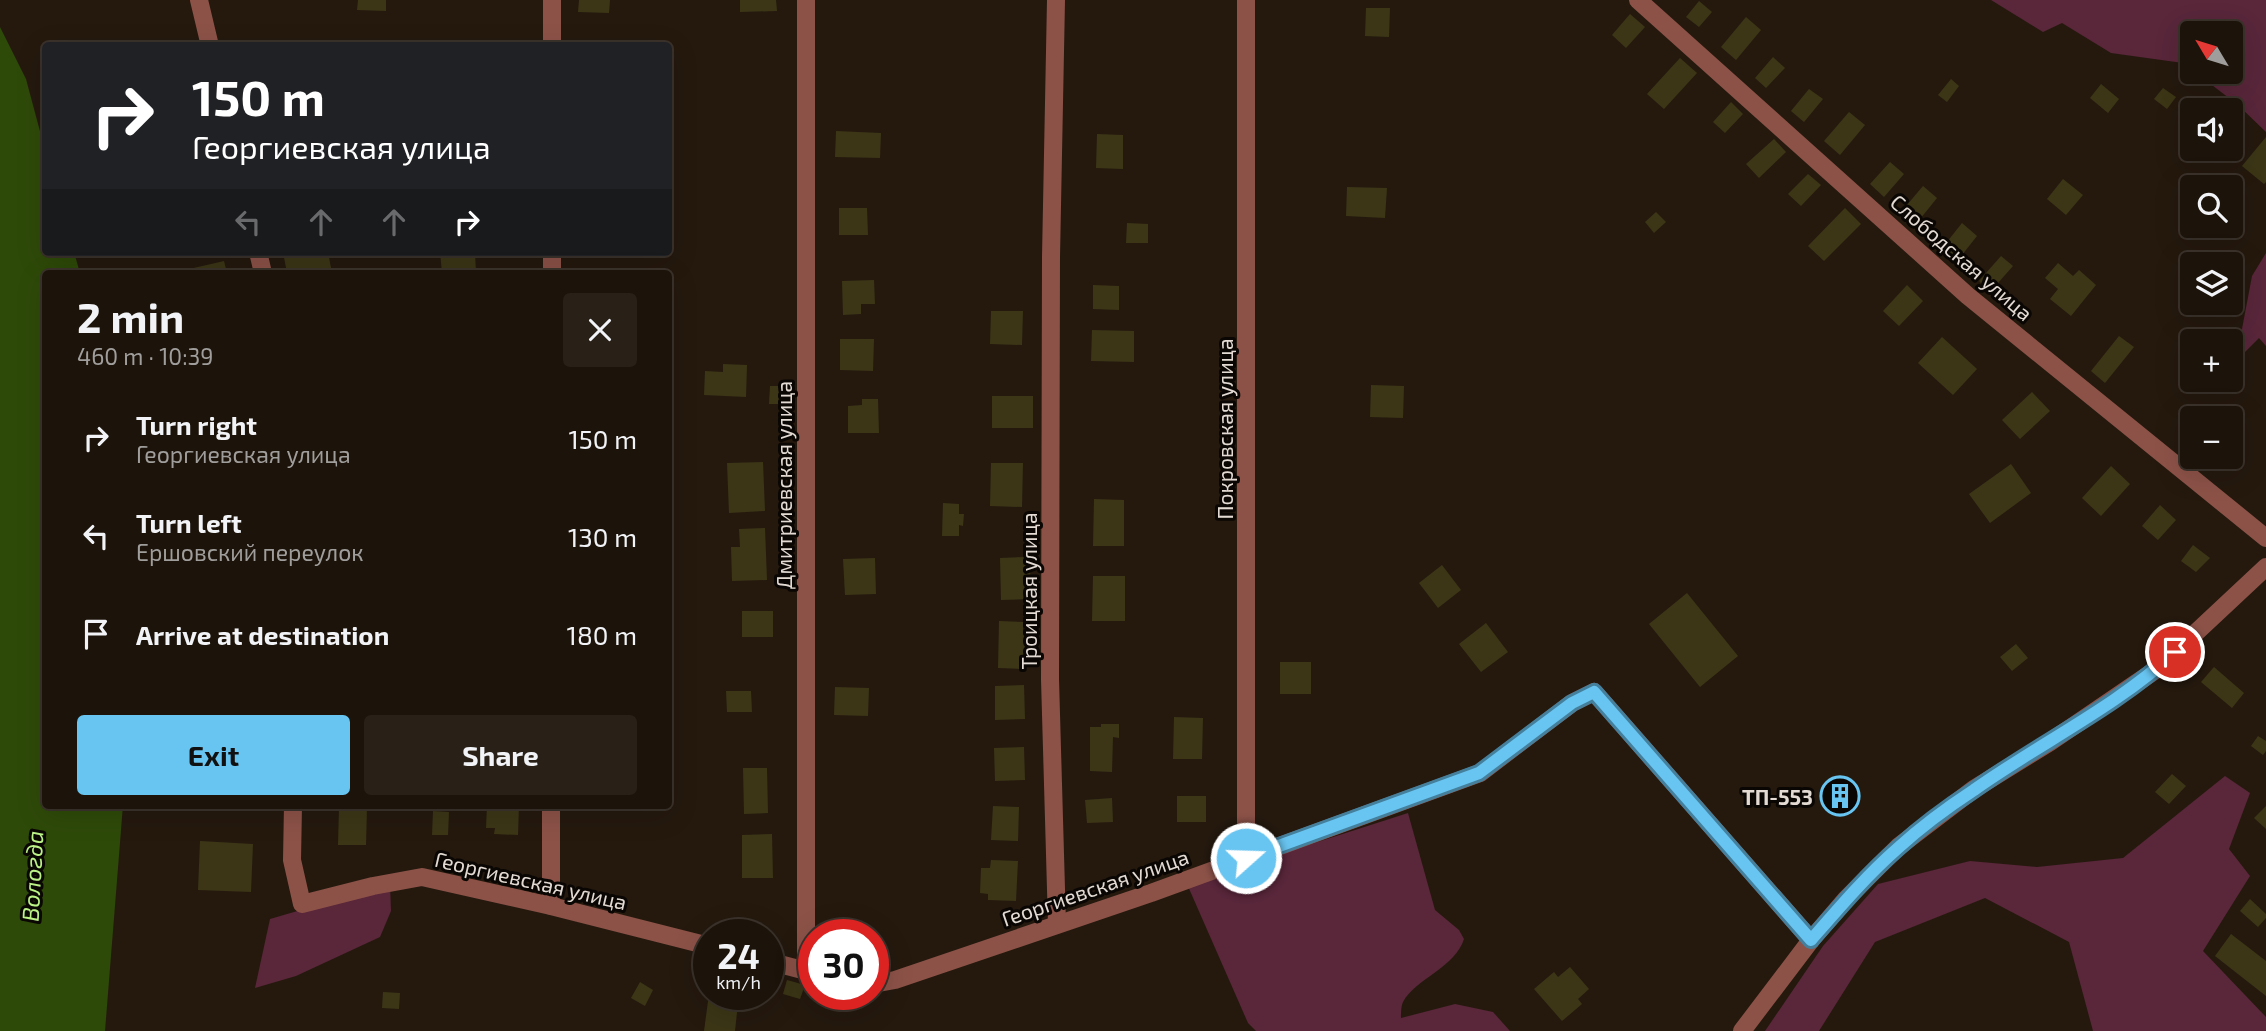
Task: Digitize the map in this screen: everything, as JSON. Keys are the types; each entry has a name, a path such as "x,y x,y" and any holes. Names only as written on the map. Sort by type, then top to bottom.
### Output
{"street":[{"path":"200,0 209,42"},
{"path":"552,0 552,42"},
{"name":"Дмитриевская улица","path":"806,0 810,919"},
{"name":"Троицкая улица","path":"1056,0 1051,257 1050,679 1057,924"},
{"name":"Покровская улица","path":"1246,0 1246,858"},
{"name":"Слободская улица","path":"1638,0 1968,296 2266,538"},
{"path":"1742,1031 1811,940 1846,899 1898,847 1974,789 2050,742 2157,669 2266,567"},
{"name":"Георгиевская улица","path":"889,981 1246,858 1479,773 1572,703 1594,692 1811,940"},
{"name":"Георгиевская улица","path":"293,809 292,860 302,904 422,877 693,942"},
{"path":"551,809 551,906"}],"shaded area":[{"path":"1991,0 2266,0 2266,132 2243,110 2243,98 2229,98 2211,84 2244,84 2244,21 2180,21 2180,63 2111,53 2062,23 2043,32"},
{"path":"2266,253 2266,346 2259,338 2243,354 2242,329 2252,276"},
{"path":"2225,776 2250,793 2229,849 2250,876 2203,951 2266,1017 2266,1031 2093,1031 2069,942 1985,898 1875,942 1819,1031 1765,1031 1823,946 1878,884 1970,861 2037,867 2123,858"},
{"path":"1408,813 1435,910 1459,930 1464,939 1444,966 1409,994 1402,1004 1401,1018 1455,1004 1493,1012 1510,1031 1256,1031 1248,1023 1187,884"},
{"path":"390,884 391,911 380,937 296,976 255,988 270,919"}],"water":[{"name":"Вологда","path":"0,27 26,79 42,139 42,256 75,256 79,270 42,270 42,809 123,809 105,1031 0,1031"}],"building":[{"path":"358,0 386,0 386,11 357,10"},
{"path":"579,0 610,0 609,13 578,12"},
{"path":"740,0 776,0 777,11 740,12"},
{"path":"1699,1 1712,12 1699,27 1686,17"},
{"path":"1366,8 1390,8 1389,37 1365,36"},
{"path":"1630,14 1645,27 1626,48 1612,35"},
{"path":"1746,17 1761,30 1736,60 1721,47"},
{"path":"1773,57 1785,68 1766,88 1755,78"},
{"path":"1680,58 1697,73 1664,109 1647,94"},
{"path":"1951,79 1959,86 1947,102 1938,95"},
{"path":"2101,84 2119,99 2108,113 2090,98"},
{"path":"2163,88 2176,97 2167,109 2154,99"},
{"path":"1809,89 1823,99 1804,122 1791,111"},
{"path":"1731,102 1743,114 1725,133 1713,122"},
{"path":"1849,112 1865,125 1840,155 1824,141"},
{"path":"836,131 881,133 880,158 835,157"},
{"path":"1097,134 1123,135 1123,169 1096,168"},
{"path":"2266,137 2266,182 2264,184 2242,166"},
{"path":"1774,139 1786,152 1759,178 1746,164"},
{"path":"1890,162 1904,174 1884,197 1870,184"},
{"path":"1808,174 1821,185 1801,206 1788,194"},
{"path":"2063,179 2083,195 2066,215 2047,199"},
{"path":"1923,186 1937,198 1916,224 1901,212"},
{"path":"1347,187 1387,188 1385,218 1346,216"},
{"path":"839,208 867,208 868,235 839,235"},
{"path":"1845,208 1861,224 1824,261 1808,246"},
{"path":"1656,212 1666,222 1654,233 1645,222"},
{"path":"1127,223 1148,224 1148,243 1126,243"},
{"path":"1962,223 1977,236 1958,260 1943,247"},
{"path":"284,256 329,256 331,270 286,270"},
{"path":"440,256 475,256 476,270 442,270"},
{"path":"2001,256 2013,266 1990,292 1979,281"},
{"path":"224,261 226,270 185,270"},
{"path":"2058,263 2073,276 2079,270 2096,285 2071,316 2050,299 2058,289 2045,278"},
{"path":"874,280 875,304 861,304 861,314 843,315 842,281"},
{"path":"1093,285 1119,286 1119,310 1093,309"},
{"path":"1907,285 1923,301 1899,326 1883,311"},
{"path":"991,311 1023,311 1022,345 990,344"},
{"path":"1092,330 1134,331 1134,362 1091,361"},
{"path":"2119,336 2134,347 2105,383 2091,371"},
{"path":"1942,337 1977,369 1953,395 1918,363"},
{"path":"840,339 874,339 873,371 840,370"},
{"path":"723,364 747,365 746,397 704,395 705,371 723,372"},
{"path":"1371,385 1404,386 1403,418 1370,417"},
{"path":"770,386 790,386 789,404 769,404"},
{"path":"2032,392 2050,411 2020,439 2002,420"},
{"path":"992,396 1033,396 1033,428 992,428"},
{"path":"862,399 878,399 879,433 848,433 848,406 862,405"},
{"path":"763,462 765,511 729,513 727,463"},
{"path":"991,463 1023,463 1022,507 990,506"},
{"path":"2011,464 2031,493 1990,523 1969,494"},
{"path":"2111,466 2130,484 2101,516 2082,498"},
{"path":"1094,499 1124,500 1124,546 1093,546"},
{"path":"943,503 959,504 959,514 964,514 963,526 959,525 959,536 942,536"},
{"path":"2160,505 2176,520 2158,540 2142,526"},
{"path":"765,528 767,580 732,581 731,547 740,547 739,529"},
{"path":"2193,545 2210,558 2196,572 2181,561"},
{"path":"1025,557 1025,565 1030,565 1031,599 1001,600 1000,558"},
{"path":"875,558 876,594 845,595 843,559"},
{"path":"1442,565 1461,590 1438,608 1419,583"},
{"path":"1093,576 1125,576 1125,621 1092,621"},
{"path":"1687,593 1738,656 1700,687 1649,624"},
{"path":"742,611 773,611 773,637 742,637"},
{"path":"999,621 1023,622 1023,632 1031,632 1030,663 1024,663 1023,669 998,668"},
{"path":"1486,623 1508,652 1481,672 1459,644"},
{"path":"2016,644 2028,658 2012,671 2000,657"},
{"path":"1280,662 1311,662 1311,694 1280,694"},
{"path":"2214,667 2244,693 2232,708 2201,682"},
{"path":"1024,685 1025,719 995,720 995,686"},
{"path":"835,687 869,688 868,716 834,715"},
{"path":"726,691 751,691 752,712 727,712"},
{"path":"1174,717 1203,718 1202,759 1173,759"},
{"path":"1101,724 1119,724 1119,738 1113,737 1112,772 1090,771 1090,727 1101,727"},
{"path":"2258,736 2266,741 2263,755 2251,746"},
{"path":"1024,747 1025,780 995,781 994,748"},
{"path":"743,768 767,768 768,813 744,814"},
{"path":"2172,774 2186,786 2169,804 2155,792"},
{"path":"1177,796 1206,796 1206,822 1177,822"},
{"path":"1112,798 1113,822 1087,823 1085,800"},
{"path":"993,806 1019,807 1018,841 991,840"},
{"path":"2266,806 2266,829 2254,818"},
{"path":"339,809 367,809 366,845 338,845"},
{"path":"487,809 519,809 518,835 494,834 495,828 486,828"},
{"path":"433,811 449,812 448,835 432,835"},
{"path":"772,834 773,878 742,878 742,835"},
{"path":"200,841 253,844 251,892 198,890"},
{"path":"991,860 1018,861 1016,901 988,900 988,894 980,893 981,868 990,868"},
{"path":"2250,899 2266,914 2258,927 2240,911"},
{"path":"2231,934 2266,961 2266,996 2215,956"},
{"path":"1570,967 1589,989 1578,999 1582,1004 1562,1021 1534,989 1554,972 1558,977"},
{"path":"787,980 798,983 798,998 784,994"},
{"path":"640,982 653,990 645,1006 631,998"},
{"path":"383,992 400,993 399,1009 382,1008"},
{"path":"707,1010 737,1010 735,1031 704,1031"}],"place":[{"name":"ТП-553","path":"1840,796"}],"route":[{"path":"1246,858 1479,773 1572,703 1594,692 1811,940 1846,899 1898,847 1974,789 2093,713 2157,669 2175,652"}]}
